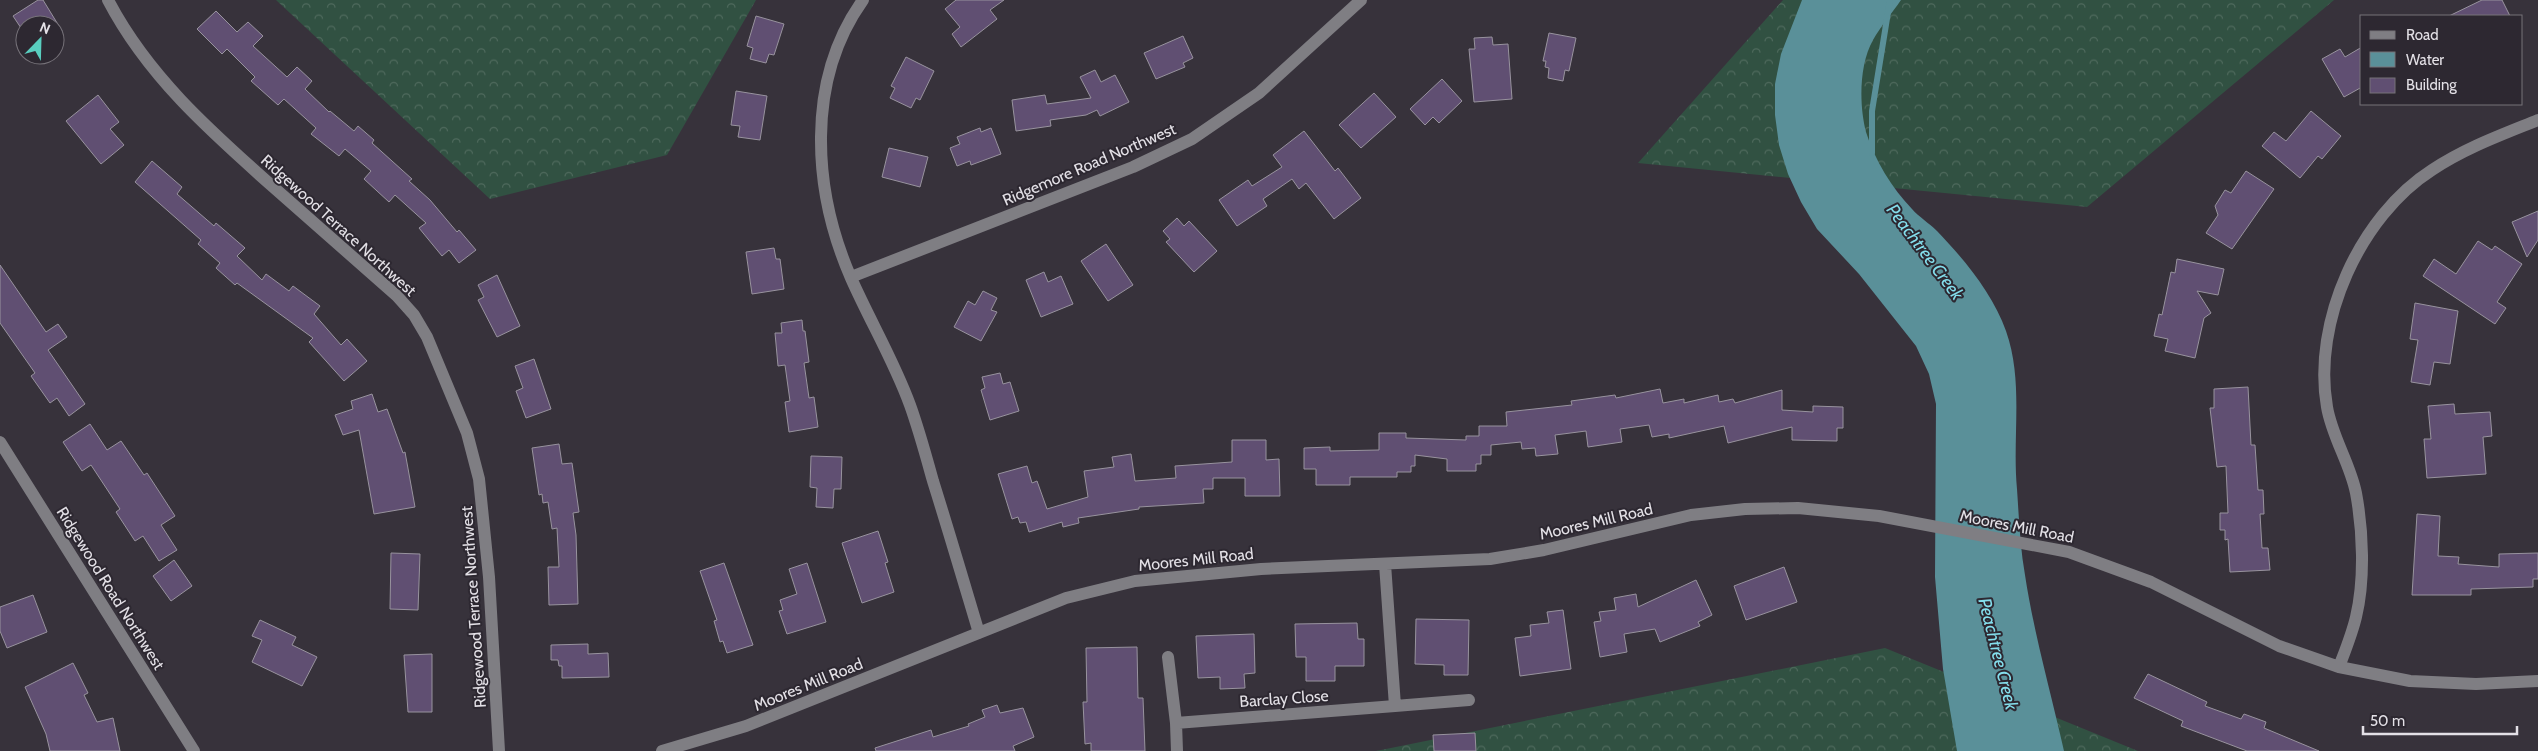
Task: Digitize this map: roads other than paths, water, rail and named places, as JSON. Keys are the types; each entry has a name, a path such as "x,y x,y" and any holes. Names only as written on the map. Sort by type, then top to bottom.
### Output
{"street":[{"name":"Ridgewood Terrace Northwest","path":"108,0 143,57 172,91 222,141 397,296 414,315 427,337 467,433 480,479 489,577 498,751"},
{"path":"863,0 841,39 829,71 822,104 820,134 825,189 837,237 851,277 910,406 980,634"},
{"name":"Ridgemore Road Northwest","path":"851,277 1133,167 1192,139 1259,93 1361,0"},
{"path":"2339,667 2356,617 2363,569 2356,492 2333,433 2327,406 2326,348 2335,306 2348,270 2370,232 2394,202 2430,171 2471,147 2538,120"},
{"name":"Ridgewood Road Northwest","path":"0,442 194,751"},
{"name":"Moores Mill Road","path":"671,750 746,726 1066,598 1136,582 1261,569 1490,559 1544,550 1691,515 1745,509 1798,508 1879,516 2069,552 2151,582 2279,646 2339,667 2410,681 2476,684 2538,681"},
{"path":"1385,564 1395,706"},
{"path":"1168,657 1176,722 1177,751"},
{"name":"Barclay Close","path":"1176,722 1469,700"}],"water":[{"path":"1802,0 1901,0 1873,40 1865,61 1861,98 1866,132 1879,164 1891,183 1912,209 1937,231 1967,265 1986,290 2006,331 2015,370 2016,469 2023,564 2038,641 2064,751 1957,751 1943,669 1935,577 1936,404 1929,374 1916,346 1859,274 1817,229 1801,202 1788,174 1779,145 1775,115 1775,84 1781,54"}],"waterway":[{"name":"Peachtree Creek","path":"1872,153 1872,111 1890,0"}]}
